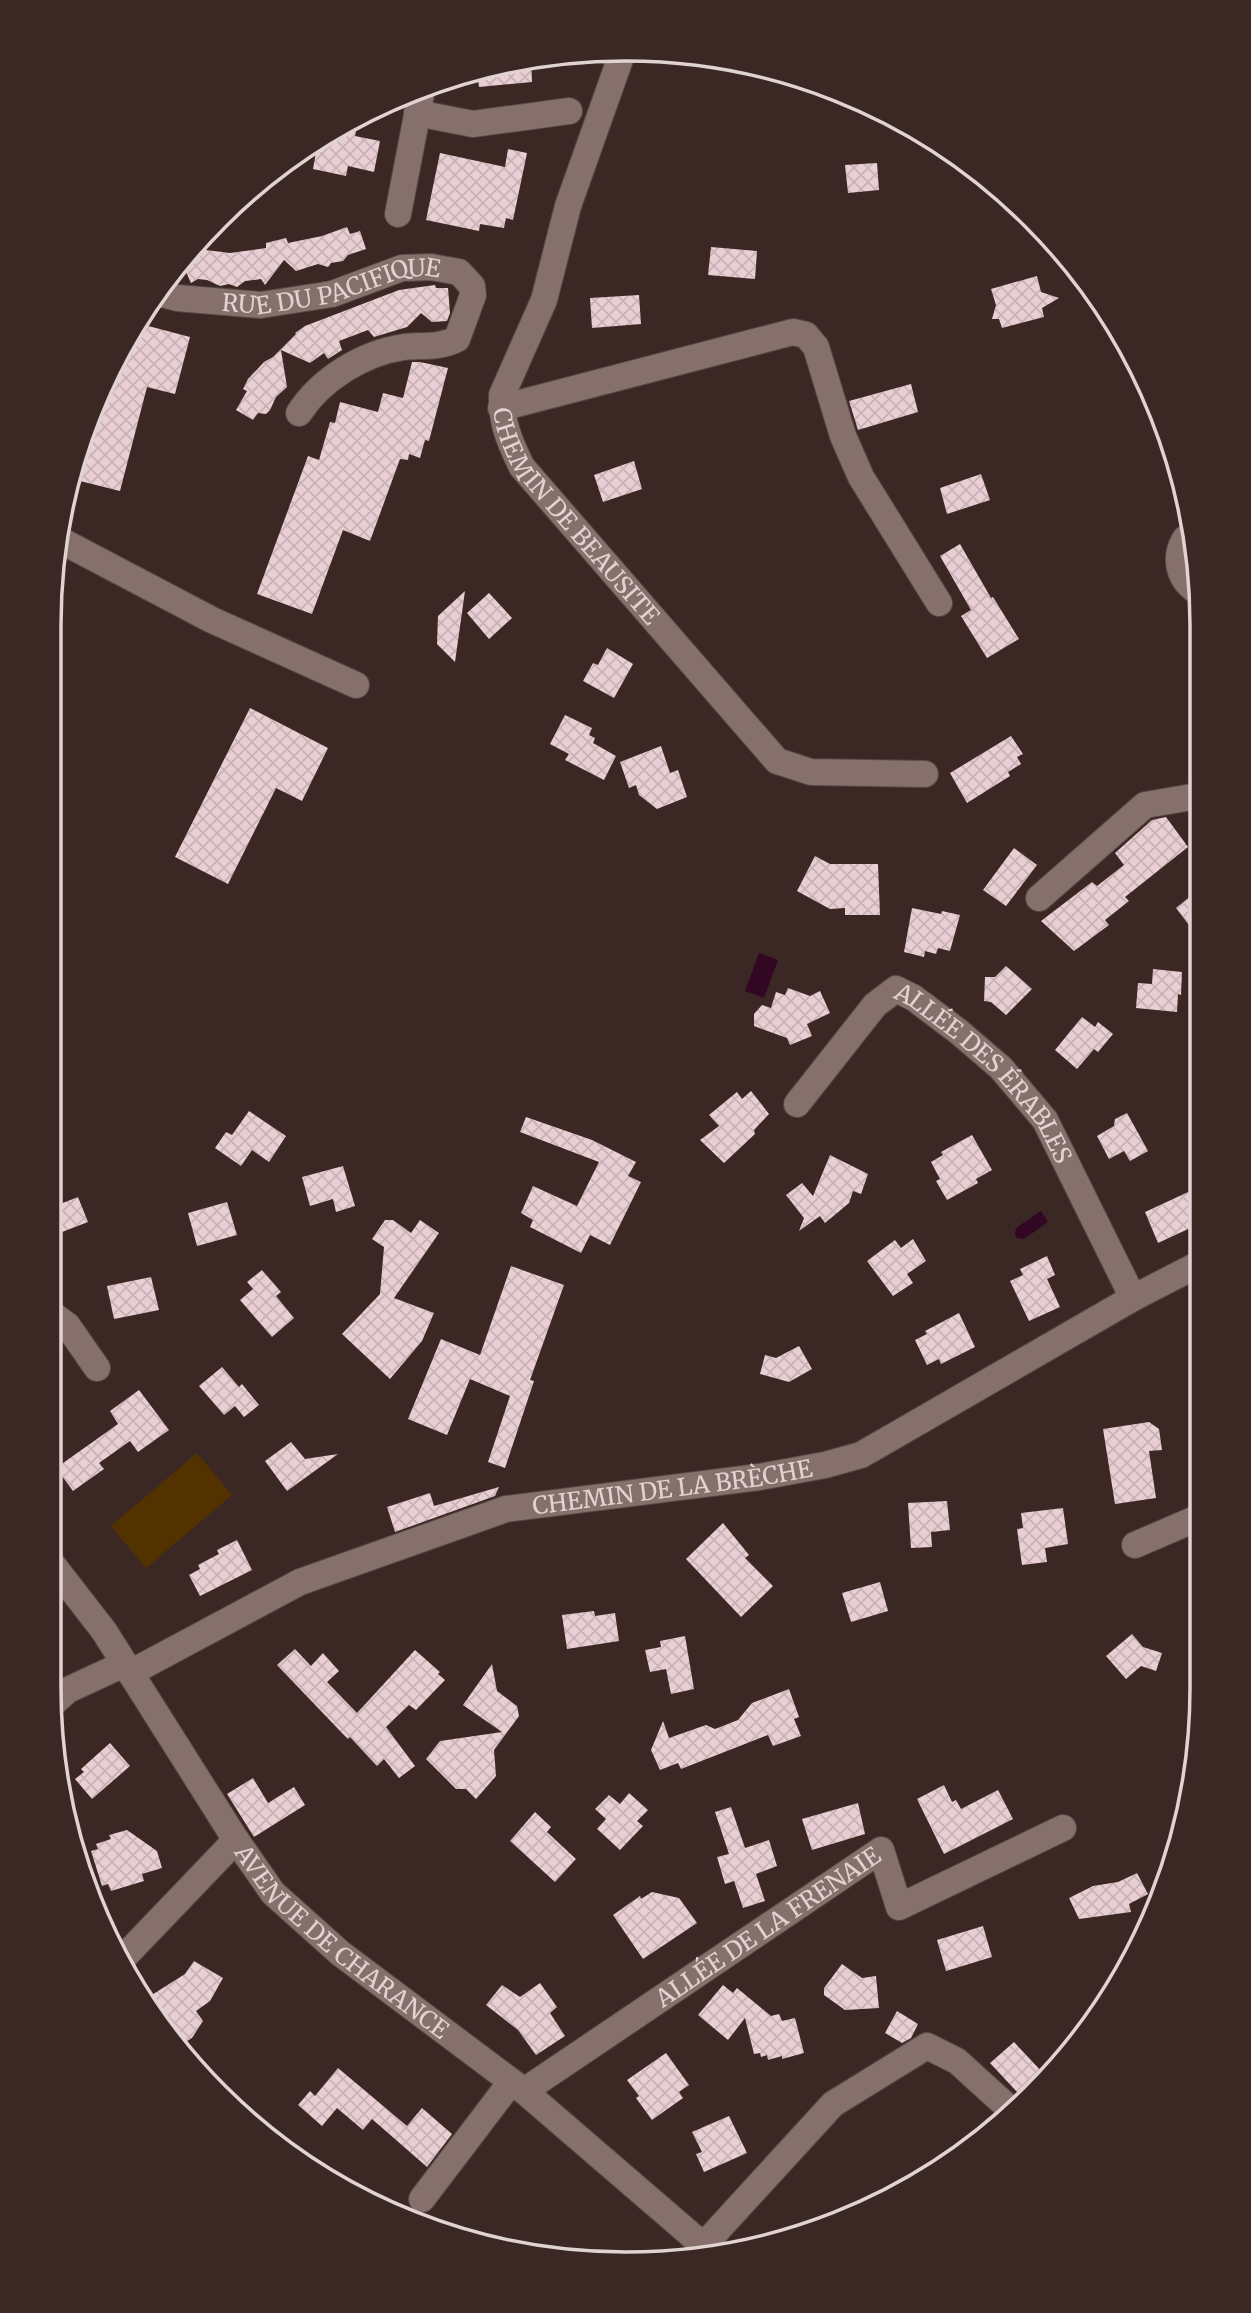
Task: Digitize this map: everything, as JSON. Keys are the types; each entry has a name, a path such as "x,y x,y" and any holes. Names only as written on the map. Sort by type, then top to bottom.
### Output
{"street":[{"name":"CHEMIN DE BEAUSITE","path":"619,61 568,206 544,300 502,395 501,408 507,438 522,467 777,761 811,772 925,774"},
{"path":"398,214 420,101 473,124 569,111"},
{"name":"RUE DU PACIFIQUE","path":"168,296 212,302 261,304 332,294 402,268 431,267 458,272 472,286 473,295 457,339 441,346 402,348 350,366 310,396 299,413"},
{"path":"501,408 793,332 806,335 816,347 843,436 861,477 939,603"},
{"path":"1183,541 1179,549 1180,570 1188,582"},
{"path":"67,544 212,620 356,685"},
{"path":"1039,898 1145,805 1190,797"},
{"name":"ALLÉE DES ÉRABLES","path":"797,1104 875,1005 896,989 914,998 1001,1068 1045,1120 1133,1298"},
{"name":"CHEMIN DE LA BRÈCHE","path":"61,1696 68,1690 127,1668 300,1582 506,1509 759,1477 825,1465 861,1455 1133,1298 1190,1269"},
{"path":"61,1321 67,1325 97,1368"},
{"path":"1135,1545 1190,1521"},
{"name":"AVENUE DE CHARANCE","path":"61,1575 104,1631 236,1840 273,1893 340,1953 517,2086 703,2246"},
{"name":"ALLÉE DE LA FRENAIE","path":"517,2086 881,1850 900,1906 1063,1828"},
{"path":"128,1953 236,1840"},
{"path":"711,2245 833,2104 927,2046 957,2061 1005,2105"},
{"path":"422,2199 517,2086"}],"shaded area":[{"path":"759,953 778,960 764,998 745,991"},
{"path":"1041,1211 1048,1222 1024,1239 1017,1238 1016,1228"},
{"path":"197,1453 232,1495 146,1568 111,1526"}],"building":[{"path":"531,69 532,82 479,87 478,80"},
{"path":"356,130 355,136 380,141 374,172 348,166 346,176 313,169 316,154"},
{"path":"508,149 527,153 513,220 506,218 504,228 480,224 479,231 426,220 440,153 505,167"},
{"path":"877,163 879,190 848,193 845,165"},
{"path":"347,227 350,234 360,231 366,249 348,255 343,261 331,263 328,267 318,264 296,271 284,260 265,285 261,279 245,281 237,287 229,284 220,286 198,279 191,283 186,272 204,250 230,253 266,248 266,243 286,238 288,243 322,236"},
{"path":"711,247 757,251 755,279 708,275"},
{"path":"1037,276 1041,292 1059,298 1042,308 1044,317 1002,328 999,319 992,319 996,305 991,289"},
{"path":"435,285 436,288 448,288 450,313 447,321 432,322 421,313 407,327 374,337 368,330 339,341 342,350 328,359 324,353 310,363 281,350 287,387 276,397 270,410 266,414 258,413 253,420 236,410 247,391 243,389 248,379 305,326 399,290"},
{"path":"639,295 641,324 592,328 590,298"},
{"path":"148,326 190,337 175,394 147,387 120,491 80,481 91,444 119,376"},
{"path":"412,362 448,368 429,441 425,440 420,458 409,454 408,460 400,459 370,541 343,530 312,614 257,594 308,456 319,460 330,422 335,423 340,402 378,412 383,393 403,398"},
{"path":"911,384 918,412 858,430 849,401"},
{"path":"634,461 642,489 603,502 594,475"},
{"path":"981,474 990,500 947,514 940,488"},
{"path":"960,544 991,598 993,597 1019,639 987,658 961,616 971,610 940,556"},
{"path":"465,591 455,662 437,644 438,616"},
{"path":"489,593 512,618 489,639 467,613"},
{"path":"607,648 633,664 614,698 583,681 593,663 598,665"},
{"path":"250,708 328,748 302,801 276,788 228,884 175,857"},
{"path":"565,715 592,728 589,735 595,738 593,743 616,756 604,780 565,760 569,754 550,744"},
{"path":"1011,736 1023,754 1017,757 1021,764 1008,772 1010,776 967,803 950,773"},
{"path":"661,746 670,773 678,770 687,797 657,809 639,795 636,785 629,788 620,762"},
{"path":"1166,817 1188,847 1125,897 1129,901 1105,920 1109,925 1074,951 1041,921 1092,882 1097,886 1124,865 1115,853 1152,820"},
{"path":"1014,848 1037,865 1006,906 983,890"},
{"path":"815,856 830,864 878,864 880,915 845,915 845,908 830,909 797,891"},
{"path":"1190,897 1190,926 1176,908"},
{"path":"912,908 960,915 950,951 938,948 936,954 925,951 924,957 904,952"},
{"path":"1006,966 1032,989 1006,1015 991,1002 984,1001 985,977 995,977"},
{"path":"1153,969 1182,972 1177,1012 1136,1008 1138,983 1152,984"},
{"path":"788,988 810,996 820,991 830,1013 807,1024 812,1036 790,1045 787,1038 754,1026 754,1014 762,1005 771,1008 776,992 785,995"},
{"path":"1082,1017 1095,1027 1098,1022 1113,1034 1098,1052 1094,1049 1077,1069 1055,1050"},
{"path":"751,1091 769,1114 754,1130 755,1134 724,1163 700,1140 719,1126 709,1115 737,1092 742,1099"},
{"path":"249,1111 286,1136 269,1162 252,1150 241,1166 215,1148 226,1132 232,1135"},
{"path":"1127,1113 1148,1151 1130,1161 1124,1151 1109,1159 1097,1136 1114,1126 1115,1119"},
{"path":"526,1117 592,1140 636,1162 628,1176 641,1182 610,1245 590,1235 581,1253 530,1227 533,1220 521,1213 533,1186 577,1206 599,1162 520,1132"},
{"path":"972,1135 992,1170 976,1179 978,1183 947,1200 936,1181 940,1179 931,1162 943,1155 941,1152"},
{"path":"830,1155 868,1174 861,1194 853,1191 849,1203 825,1223 820,1216 799,1231 804,1218 786,1195 802,1183 813,1196"},
{"path":"343,1166 355,1206 336,1212 333,1199 310,1206 302,1177"},
{"path":"1190,1191 1190,1228 1158,1243 1145,1212"},
{"path":"78,1197 88,1222 61,1232 61,1204"},
{"path":"227,1202 237,1235 197,1246 188,1213"},
{"path":"385,1220 393,1220 411,1233 420,1220 439,1233 394,1298 434,1313 422,1341 390,1379 342,1334 380,1294 384,1247 372,1239"},
{"path":"913,1239 926,1261 907,1274 913,1283 893,1296 867,1261 895,1240 901,1248"},
{"path":"1047,1256 1055,1275 1047,1279 1060,1307 1029,1321 1010,1281 1023,1275 1020,1269"},
{"path":"511,1266 564,1285 530,1380 534,1381 505,1468 488,1462 510,1396 470,1379 447,1435 408,1419 441,1339 480,1355"},
{"path":"262,1270 281,1292 276,1296 294,1318 272,1337 240,1300 253,1289 247,1282"},
{"path":"151,1277 159,1310 114,1319 107,1286"},
{"path":"959,1313 975,1347 941,1364 939,1359 927,1365 915,1340 927,1334 925,1331"},
{"path":"799,1346 812,1369 789,1382 760,1374 765,1355 776,1358"},
{"path":"222,1367 239,1387 242,1384 259,1405 244,1417 235,1406 224,1415 199,1386"},
{"path":"139,1390 169,1430 138,1452 130,1441 99,1463 104,1469 73,1491 61,1475 61,1464 118,1424 110,1411"},
{"path":"1149,1422 1159,1429 1162,1450 1149,1451 1156,1498 1115,1504 1103,1429"},
{"path":"291,1442 305,1459 338,1454 287,1491 265,1461"},
{"path":"499,1487 495,1496 395,1532 387,1507 430,1493 434,1506"},
{"path":"947,1501 950,1530 931,1532 932,1547 911,1548 908,1503"},
{"path":"1063,1508 1068,1544 1045,1548 1047,1562 1022,1565 1017,1529 1023,1528 1021,1513"},
{"path":"723,1523 749,1555 745,1558 773,1586 741,1617 686,1559"},
{"path":"237,1540 252,1570 200,1596 189,1575 200,1569 198,1565 219,1554 217,1550"},
{"path":"880,1582 888,1611 851,1622 842,1593"},
{"path":"594,1611 595,1616 615,1613 619,1641 567,1649 562,1615"},
{"path":"1132,1634 1143,1647 1162,1653 1156,1671 1141,1666 1126,1679 1106,1656"},
{"path":"685,1636 694,1689 671,1694 666,1669 650,1672 645,1650 661,1647 660,1641"},
{"path":"295,1649 311,1666 323,1653 339,1671 327,1682 357,1713 415,1650 440,1672 438,1674 445,1680 416,1710 409,1705 386,1727 415,1766 399,1778 384,1759 377,1766 350,1737 348,1739 277,1665"},
{"path":"492,1664 497,1691 517,1706 519,1716 494,1750 496,1776 476,1799 466,1789 456,1789 426,1759 440,1741 502,1732 463,1705"},
{"path":"789,1689 799,1717 794,1719 801,1736 773,1746 768,1735 681,1769 678,1763 660,1770 651,1750 663,1721 669,1738 706,1725 715,1729 738,1720 752,1703"},
{"path":"110,1743 130,1766 92,1799 75,1779 84,1772 81,1769"},
{"path":"253,1778 268,1803 294,1787 305,1805 254,1837 227,1794"},
{"path":"944,1785 952,1802 956,1800 961,1809 998,1790 1013,1819 944,1854 917,1799"},
{"path":"629,1793 648,1810 637,1821 643,1826 620,1850 597,1829 606,1819 595,1809 609,1795 620,1804"},
{"path":"858,1803 865,1834 812,1850 802,1819"},
{"path":"731,1807 745,1848 769,1840 777,1866 756,1874 765,1901 743,1908 734,1881 725,1884 717,1857 729,1854 715,1812"},
{"path":"535,1812 551,1827 547,1832 576,1859 555,1882 510,1841"},
{"path":"127,1830 157,1851 162,1868 142,1874 144,1881 111,1891 108,1884 102,1886 91,1851 98,1849 96,1844 111,1839 109,1835"},
{"path":"1137,1873 1148,1894 1129,1904 1131,1912 1079,1919 1069,1898 1093,1886 1118,1882"},
{"path":"652,1892 679,1898 697,1923 643,1959 613,1915 640,1896 641,1899"},
{"path":"983,1926 992,1957 946,1971 937,1940"},
{"path":"194,1961 223,1978 210,2001 196,2011 203,2021 192,2038 186,2041 152,1995 185,1974"},
{"path":"842,1964 862,1978 876,1976 879,2008 845,2010 824,1995 824,1988"},
{"path":"540,1983 557,2007 550,2013 565,2036 536,2055 518,2030 486,2005 502,1985 520,1997"},
{"path":"723,1985 733,1993 737,1988 771,2016 779,2014 782,2021 795,2018 804,2053 768,2060 767,2055 761,2057 760,2053 754,2054 745,2018 728,2040 698,2015"},
{"path":"897,2011 918,2024 911,2038 902,2043 885,2033"},
{"path":"1014,2042 1040,2070 1018,2092 990,2063"},
{"path":"666,2053 689,2085 679,2092 683,2098 652,2120 627,2080"},
{"path":"338,2068 407,2126 422,2108 452,2134 427,2167 372,2119 363,2130 337,2108 322,2126 298,2105 310,2091 315,2096"},
{"path":"729,2116 747,2153 704,2172 696,2154 702,2152 692,2132"}]}
